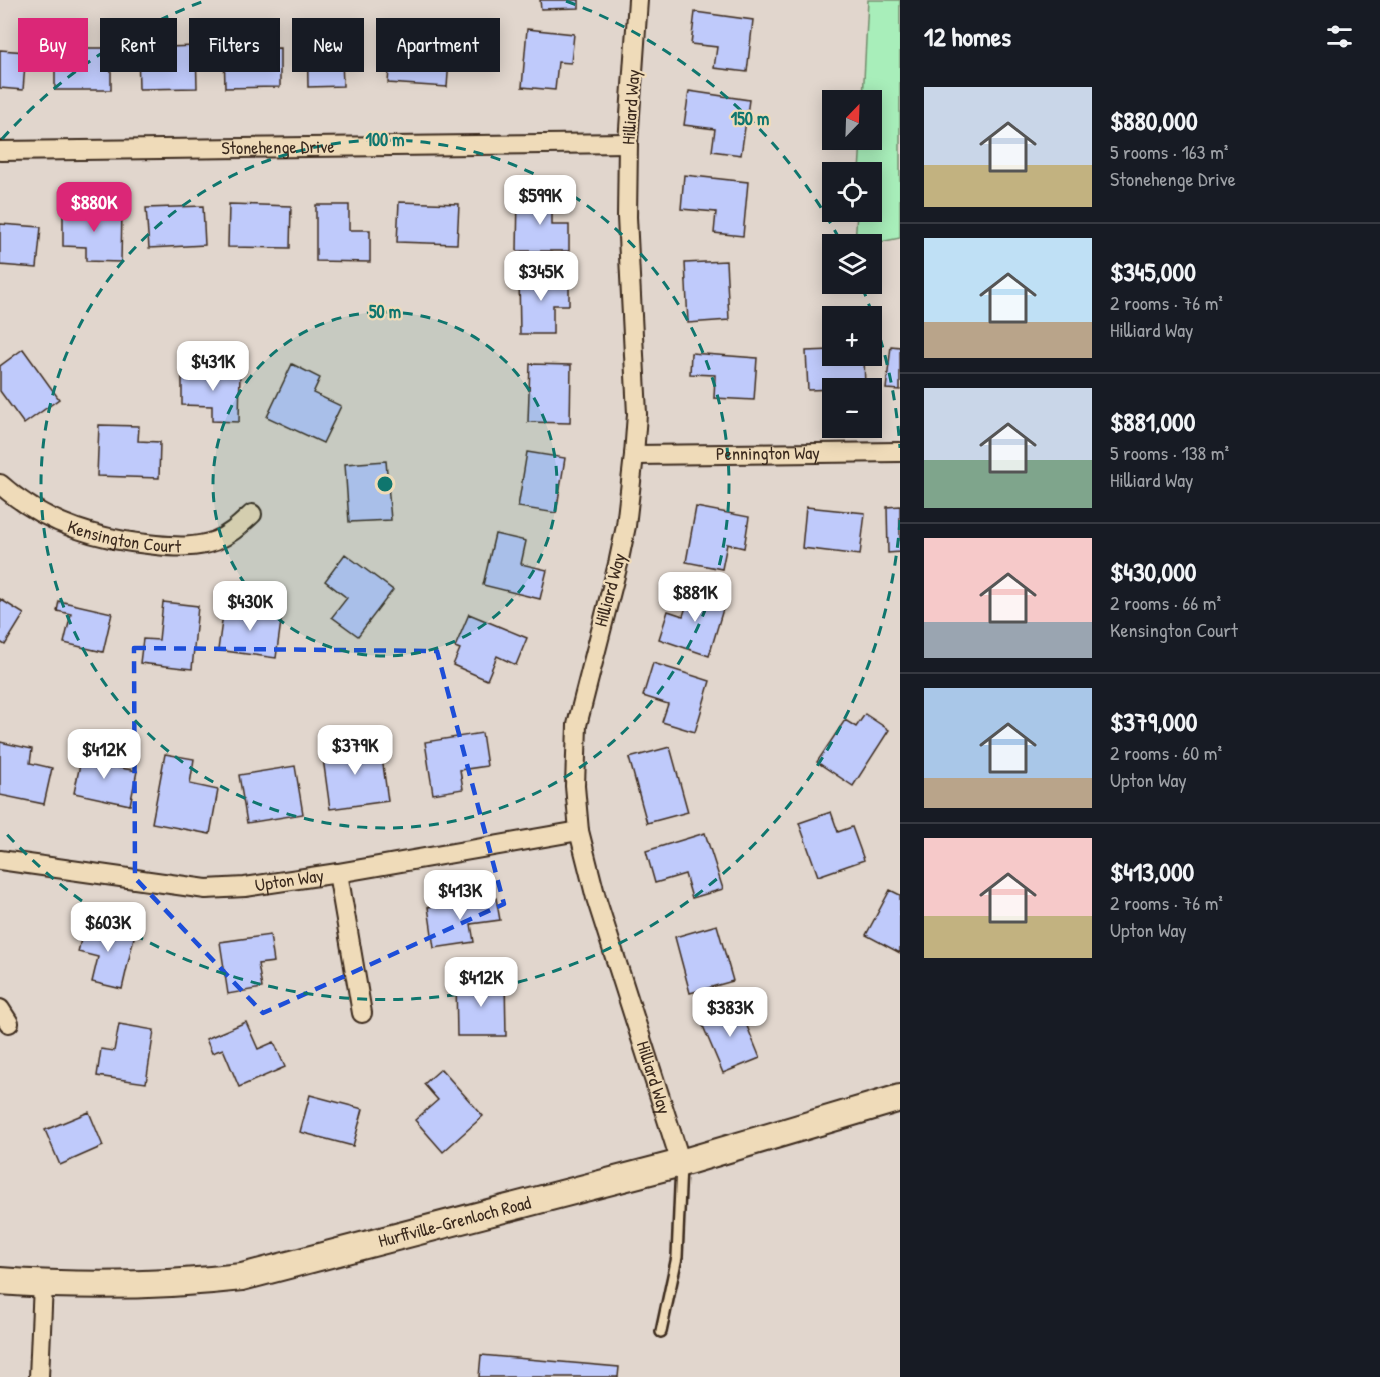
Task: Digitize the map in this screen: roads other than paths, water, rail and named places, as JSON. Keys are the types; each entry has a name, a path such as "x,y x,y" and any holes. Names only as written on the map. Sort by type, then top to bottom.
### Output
{"main road":[{"name":"Hurffville-Grenloch Road","path":"0,1281 43,1284 187,1283 242,1277 681,1163 900,1098"}],"street":[{"name":"Hilliard Way","path":"638,0 628,143 627,217 637,414 634,455 624,535 577,725 574,786 579,831 596,898 681,1163"},
{"name":"Stonehenge Drive","path":"0,151 628,143"},
{"name":"Pennington Way","path":"634,455 900,452"},
{"name":"Kensington Court","path":"0,484 14,496 46,516 84,532 128,542 197,546 216,540 235,530 252,514"},
{"name":"Upton Way","path":"0,861 206,889 245,887 579,831"},
{"path":"338,873 362,1013"},
{"path":"39,1377 43,1284"}],"lane":[{"path":"661,1332 677,1257 681,1163"}]}
